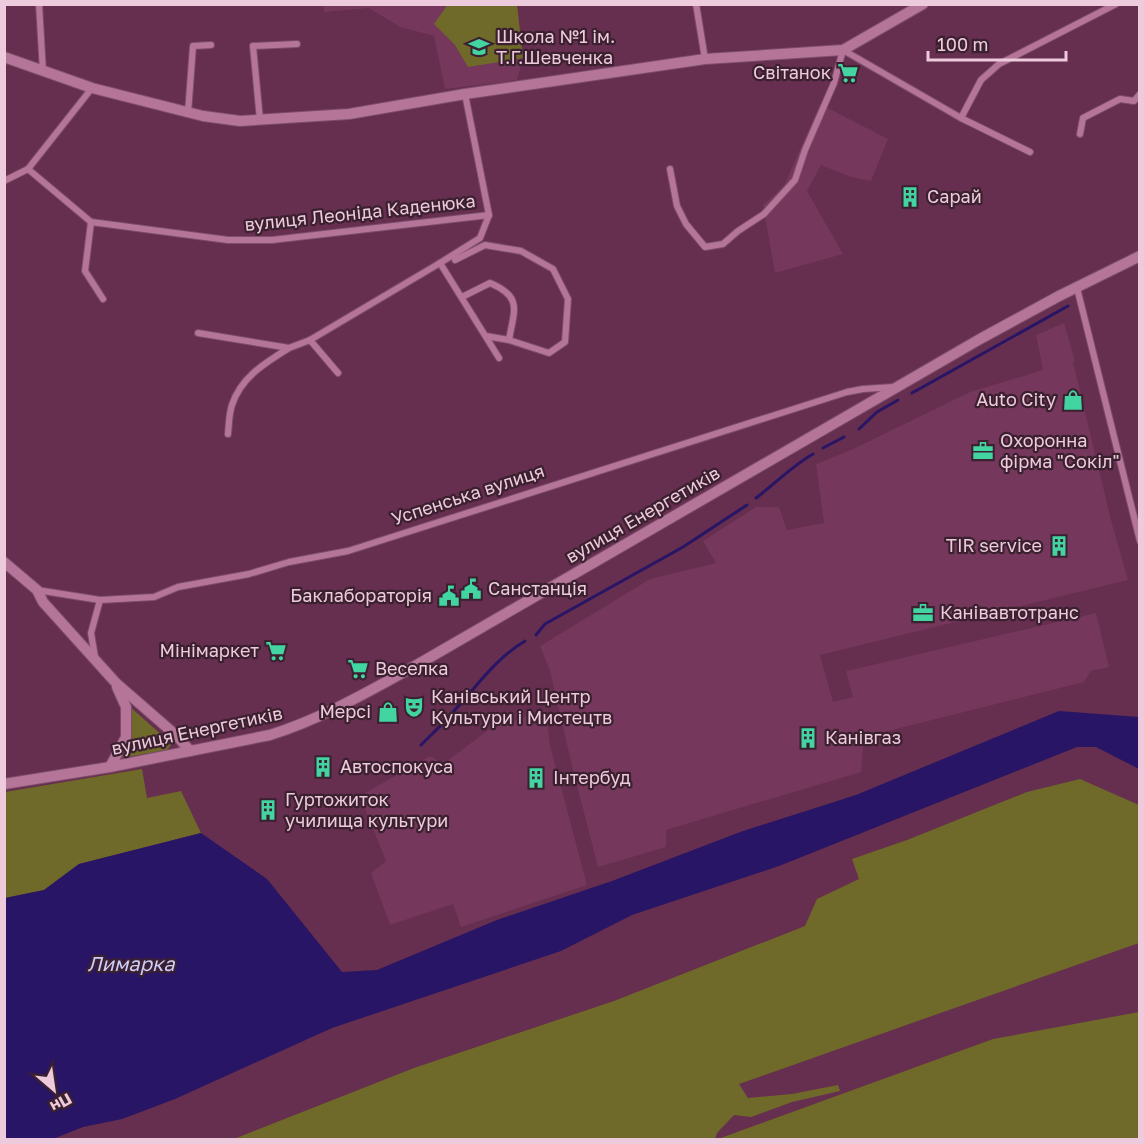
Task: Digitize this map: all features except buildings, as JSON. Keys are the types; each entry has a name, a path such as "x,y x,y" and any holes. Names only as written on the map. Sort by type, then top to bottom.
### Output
{"street":[{"path":"39,4 44,72"},
{"path":"696,4 705,59"},
{"path":"4,57 92,88 188,112 240,121 260,120 349,114 465,94 705,59 843,50 923,4"},
{"path":"962,118 981,81 999,64 1116,4"},
{"path":"260,120 253,46 297,44"},
{"path":"188,112 193,46 211,45"},
{"path":"843,50 962,118 1030,152"},
{"path":"670,169 677,206 686,224 705,247 723,244 764,214 795,180 805,150 834,83 843,50"},
{"path":"4,181 28,169 92,88"},
{"path":"465,94 489,214"},
{"path":"1080,134 1083,118 1120,99 1134,101 1140,94"},
{"path":"28,169 91,222 85,271 103,299"},
{"name":"вулиця Леоніда Каденюка","path":"91,222 228,240 272,240 489,214 480,238 310,340 289,348 265,362 243,381 231,406 228,434"},
{"path":"455,260 485,245 521,251 553,268 568,299 565,342 549,353 509,340 486,336"},
{"name":"вулиця Енергетиків","path":"4,784 110,767 270,735 295,727 415,666 980,339 1140,256"},
{"path":"440,263 498,358"},
{"path":"462,297 490,283 507,290 515,306 509,340"},
{"path":"1077,288 1140,541"},
{"path":"198,333 289,348"},
{"path":"310,340 338,373"},
{"name":"Успенська вулиця","path":"37,590 100,600 154,597 178,586 249,574 289,562 348,551 847,392 898,387"},
{"path":"4,561 37,590 44,603 116,682 190,751"},
{"path":"95,657 91,633 100,600"},
{"path":"110,767 126,736 126,707 116,682"}],"shaded area":[{"path":"448,4 517,5 523,58 468,67 455,45 434,24"},
{"name":"Школа №1 ім. Т.Г.Шевченка","path":"323,5 517,5 523,58 517,80 445,89 434,36 400,27 369,8 324,12"},
{"path":"820,104 888,139 871,181 851,177 821,165 807,191 843,254 775,273 763,205 784,186"},
{"path":"1064,323 1075,361 1073,362 1111,520 1128,580 820,655 833,702 853,697 846,671 1096,613 1109,667 1091,671 1084,682 864,737 861,772 666,830 666,847 598,867 550,671 540,646 650,579 716,563 703,541 756,507 779,507 787,530 824,523 816,464 851,450 970,392 1043,370 1036,335"},
{"path":"129,706 172,744 167,750 122,758 132,723"},
{"name":"Інтербуд","path":"546,710 550,745 587,885 461,927 453,904 390,925 371,873 386,861 360,796 430,756 443,764 491,728"},
{"path":"142,769 147,798 181,791 201,833 79,864 44,890 5,898 5,792"},
{"path":"1080,779 1139,805 1139,943 739,1084 748,1098 792,1094 838,1085 840,1091 792,1102 751,1117 734,1115 717,1133 715,1139 234,1139 414,1068 614,1001 805,926 817,899 859,879 852,859 907,840 1027,792"},
{"path":"1139,1012 1139,1139 718,1139 993,1039"}],"water":[{"name":"Лимарка","path":"1059,711 1139,717 1139,769 1096,747 1077,747 779,866 632,915 561,951 332,1028 175,1099 122,1119 83,1127 53,1139 5,1139 5,898 44,890 79,864 201,833 267,879 342,972 377,970 497,920 612,881 743,831 856,795"}],"waterway":[{"path":"912,393 1068,306"},
{"path":"859,429 877,412 898,400"},
{"path":"823,448 844,437"},
{"path":"756,498 813,454"},
{"path":"536,635 545,624 683,547 747,505"},
{"path":"421,745 495,664 525,641"}],"place":[{"name":"Школа №1 ім. Т.Г.Шевченка","path":"479,47"},
{"name":"Світанок","path":"848,73"},
{"name":"Сарай","path":"910,197"},
{"name":"Auto City","path":"1073,400"},
{"name":"Охоронна фірма \"Сокіл\"","path":"983,451"},
{"name":"TIR service","path":"1059,546"},
{"name":"Санстанція","path":"471,589"},
{"name":"Баклабораторія","path":"449,596"},
{"name":"Канівавтотранс","path":"923,613"},
{"name":"Мінімаркет","path":"276,651"},
{"name":"Веселка","path":"358,669"},
{"name":"Канівський Центр Культури і Мистецтв","path":"414,707"},
{"name":"Мерсі","path":"388,712"},
{"name":"Канівгаз","path":"808,738"},
{"name":"Автоспокуса","path":"323,767"},
{"name":"Інтербуд","path":"536,778"},
{"name":"Гуртожиток училища культури","path":"268,810"}]}
